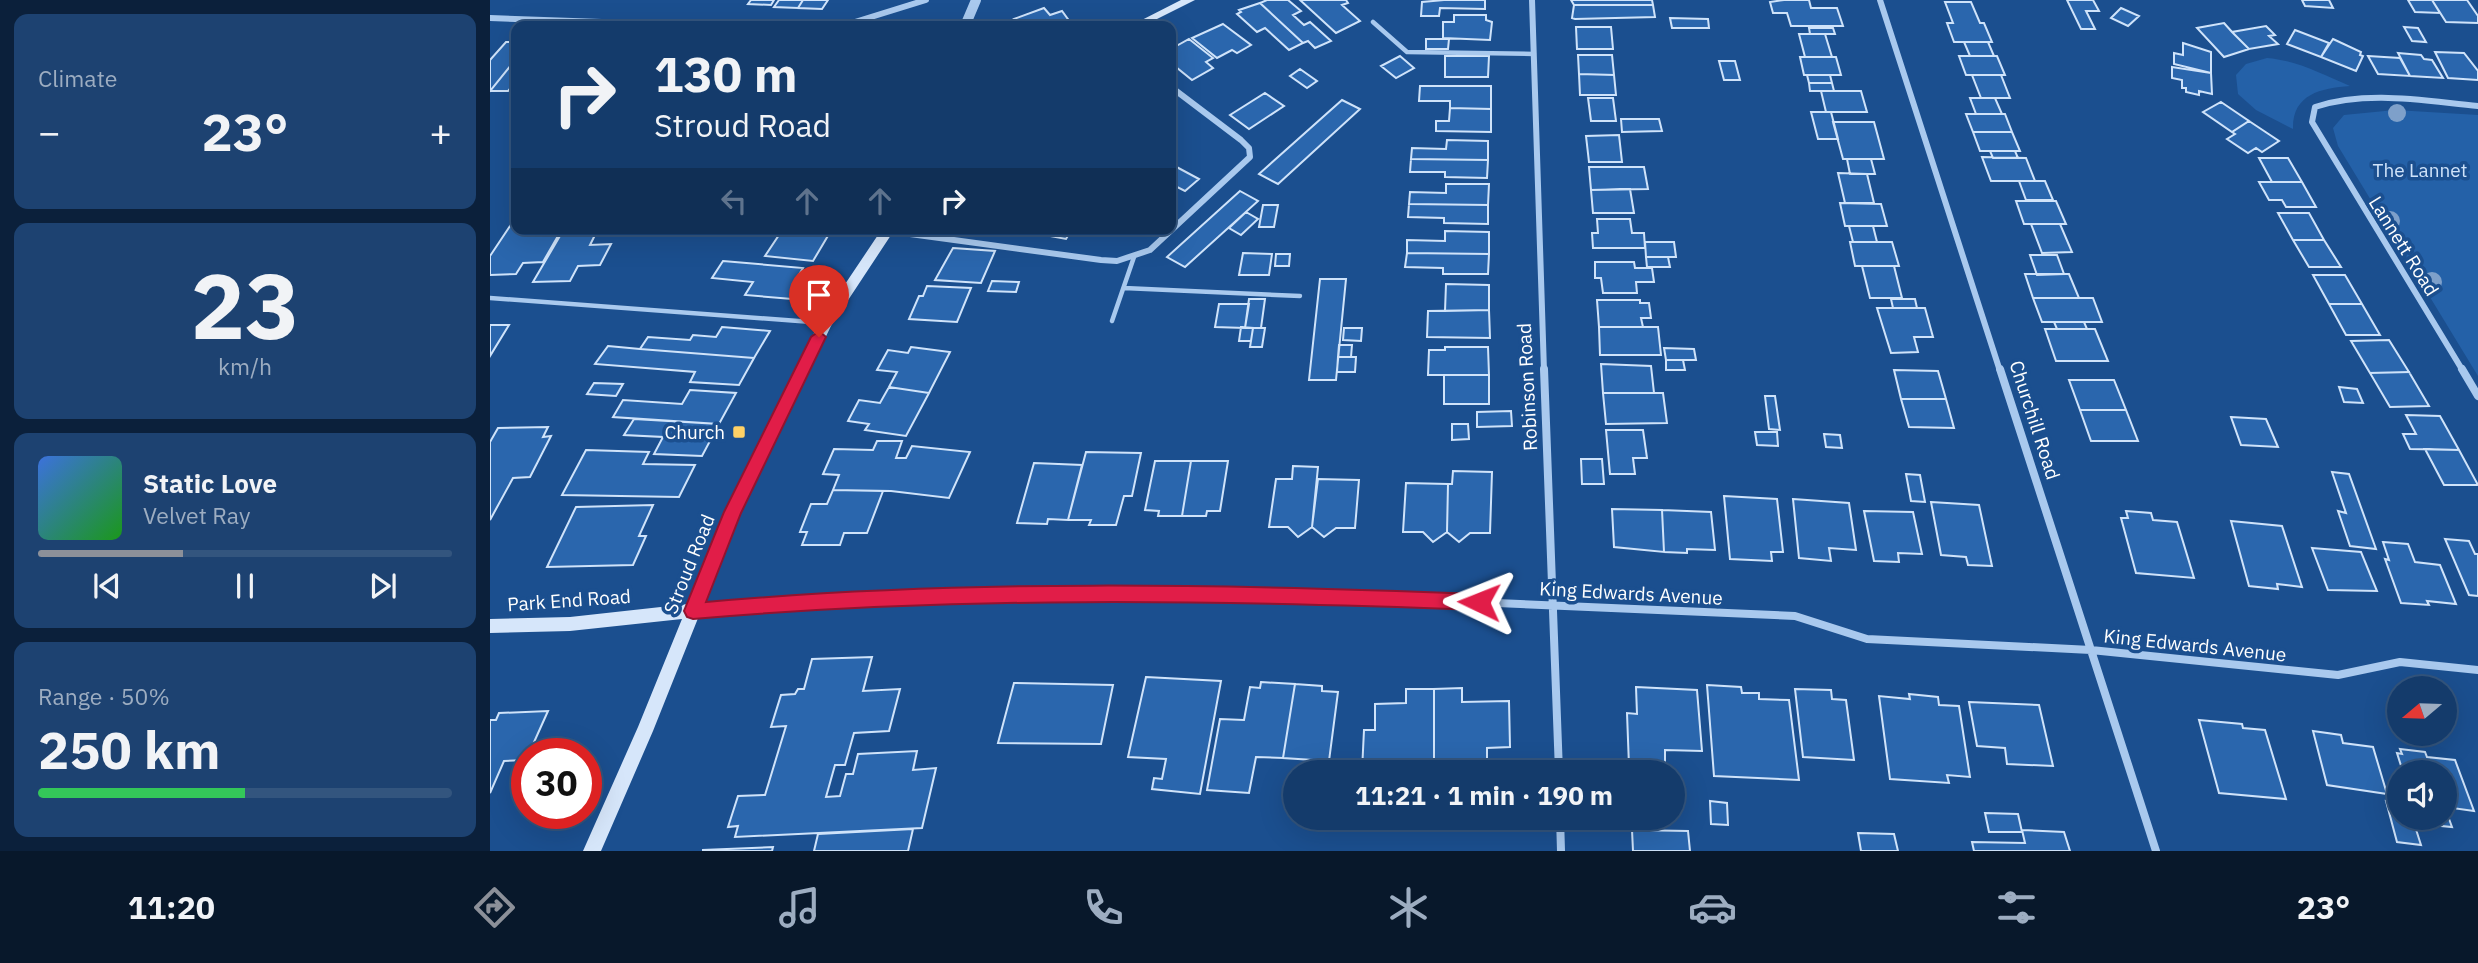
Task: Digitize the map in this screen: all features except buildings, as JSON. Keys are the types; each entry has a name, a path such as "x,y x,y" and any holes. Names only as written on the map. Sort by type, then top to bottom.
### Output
{"main road":[{"path":"1146,21 1190,0"},
{"name":"Stroud Road","path":"592,851 645,731 733,512 826,323 885,235"},
{"name":"Park End Road","path":"490,626 570,624 693,611"}],"street":[{"path":"858,21 926,0"},
{"path":"967,21 976,0"},
{"name":"Robinson Road","path":"1532,0 1559,760"},
{"name":"Churchill Road","path":"1880,0 2156,851"},
{"path":"490,18 576,21"},
{"name":"Stroud Road","path":"1176,91 1250,148 1250,157 1176,226"},
{"name":"Lannett Road","path":"2478,106 2360,98 2329,101 2315,107 2312,122 2478,396"},
{"name":"Stroud Road","path":"924,235 1117,261 1150,250 1167,235"},
{"name":"King Edwards Avenue","path":"693,611 828,600 1072,592 1314,595 1794,616 1867,639 2091,650 2338,675 2400,662 2478,670"},
{"path":"1560,830 1561,851"}],"lane":[{"path":"1373,22 1407,52 1534,54"},
{"path":"1112,321 1134,257"},
{"path":"1124,288 1300,296"},
{"path":"490,298 826,323"}],"green space":[{"path":"2267,58 2300,65 2350,86 2328,89 2303,101 2297,108 2293,129 2256,110 2238,94 2236,75 2246,64"},
{"name":"The Lannet","path":"2395,110 2478,115 2478,376 2338,146 2333,128 2344,115"}],"place":[{"name":"Church","path":"739,432"}],"route":[{"path":"819,337 733,512 693,611 820,600 1072,592 1314,595 1479,602"}]}
